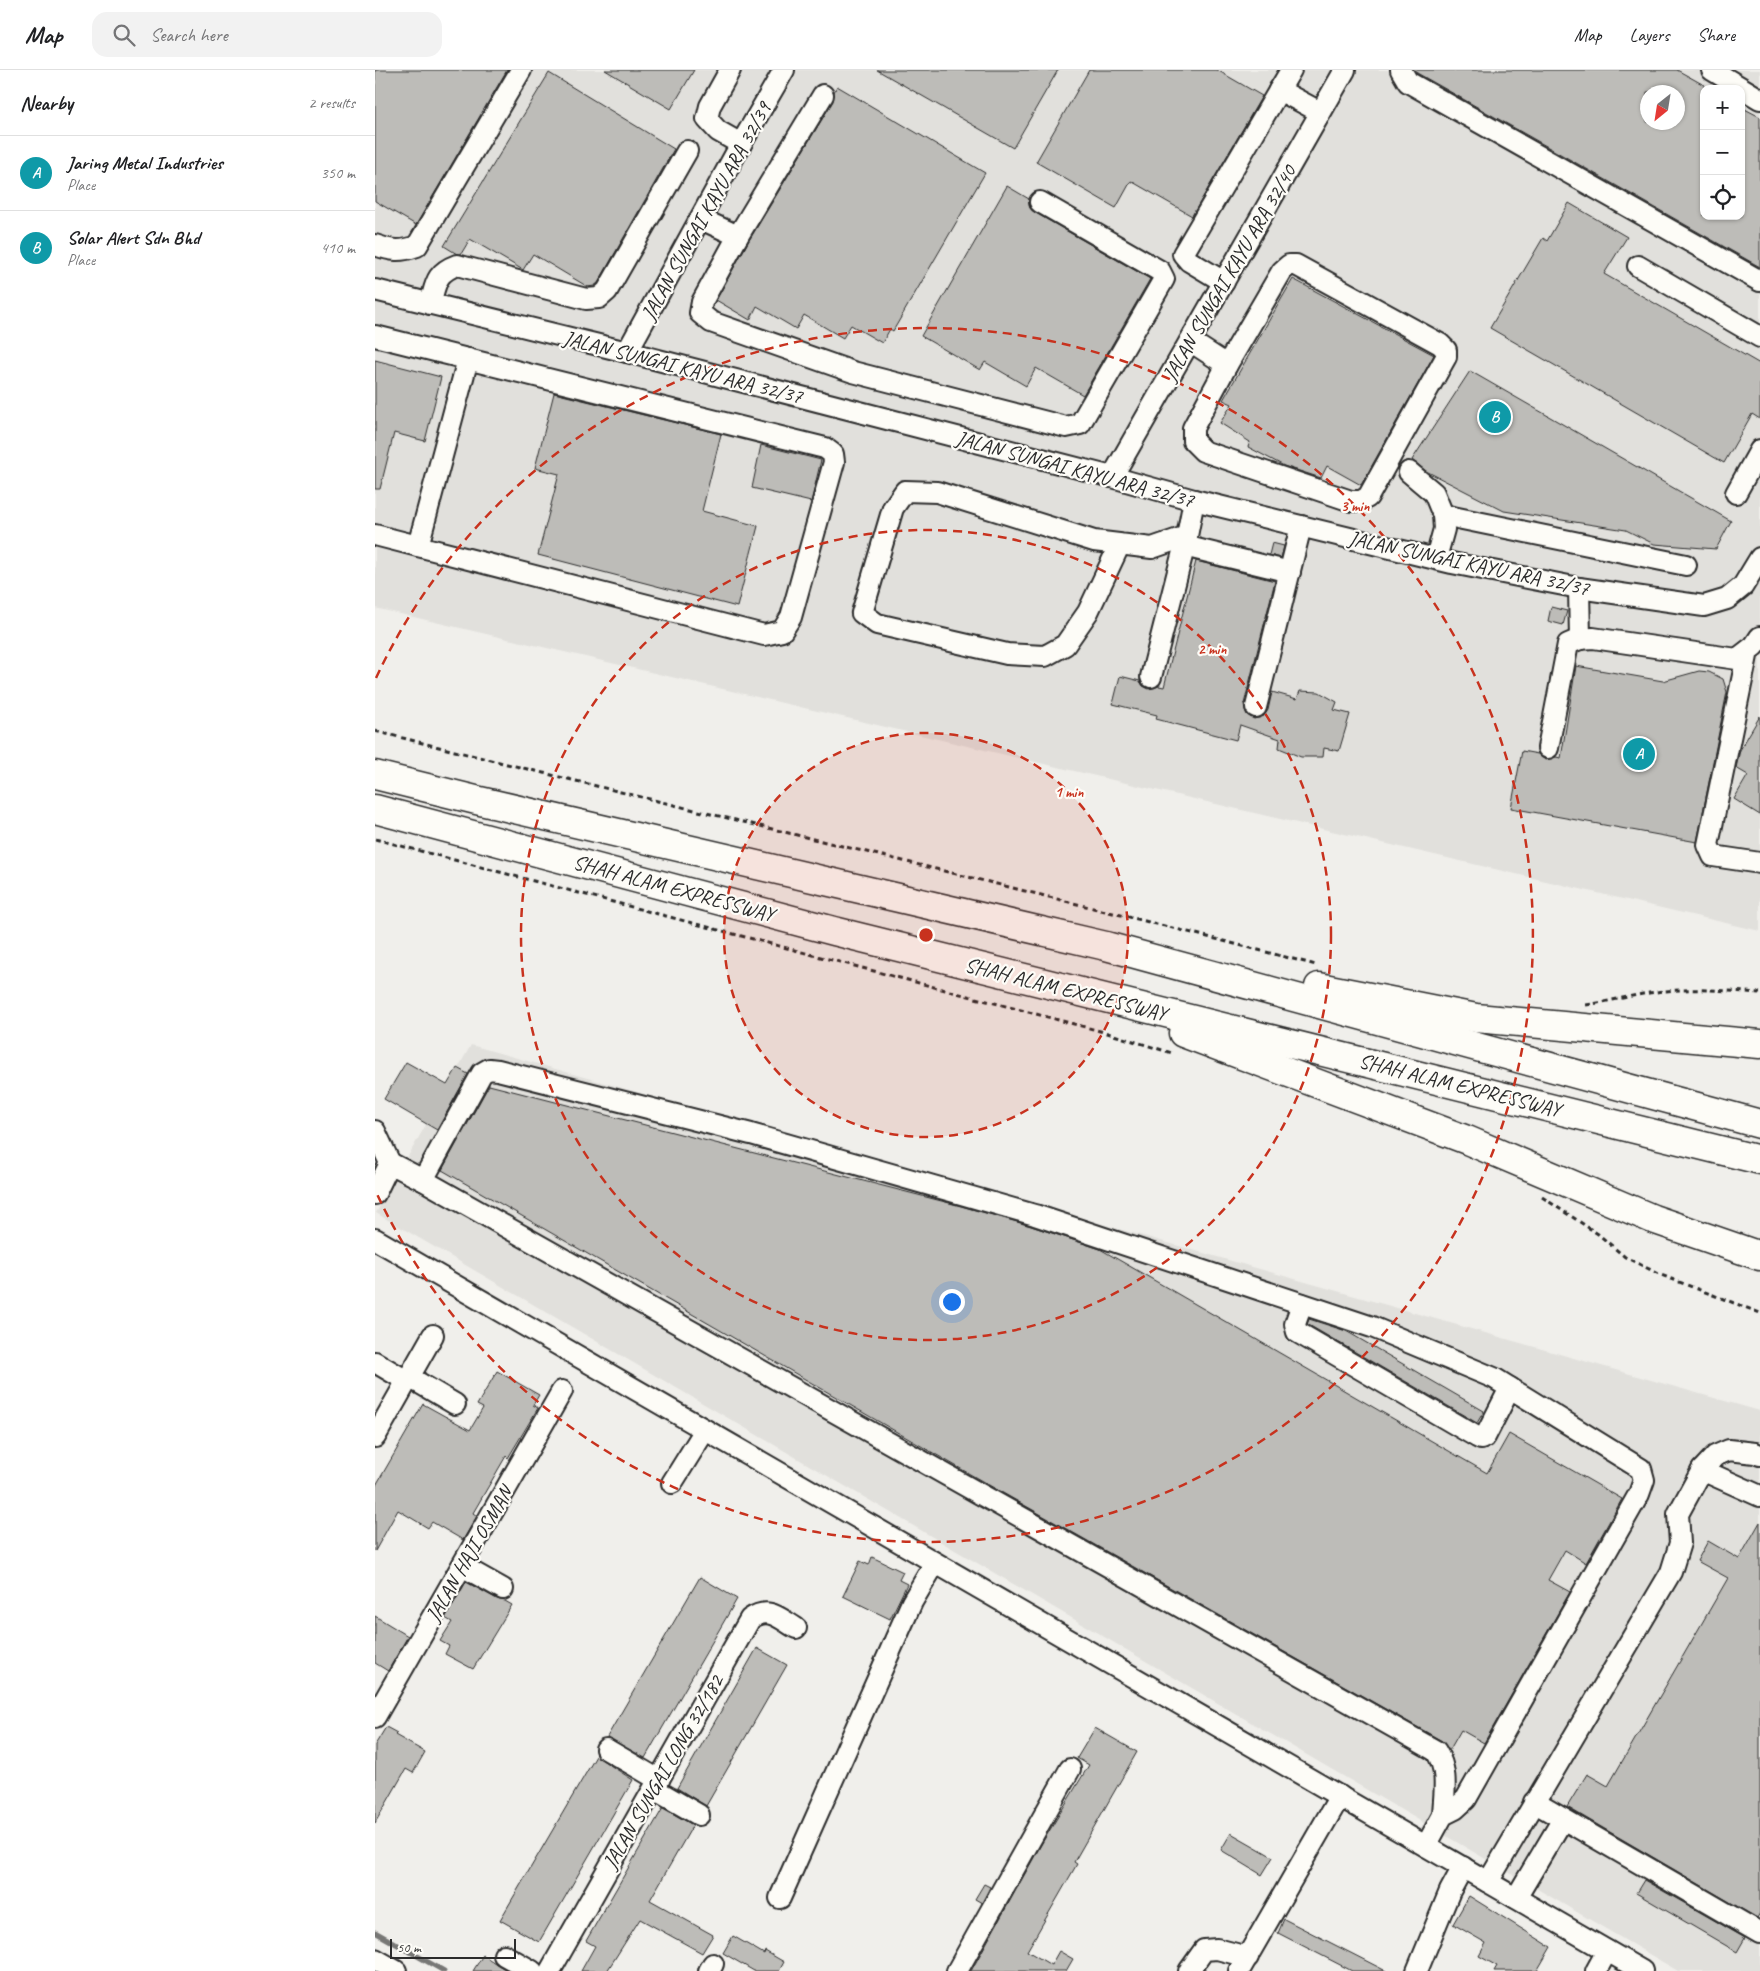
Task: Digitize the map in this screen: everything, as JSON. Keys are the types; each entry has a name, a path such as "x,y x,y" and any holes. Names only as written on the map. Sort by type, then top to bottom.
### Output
{"highway":[{"name":"SHAH ALAM EXPRESSWAY","path":"375,775 1106,946 1760,1124"},
{"name":"SHAH ALAM EXPRESSWAY","path":"375,809 834,931 1760,1160"},
{"path":"1106,946 1476,1018 1760,1044"},
{"path":"1045,984 1188,1035 1457,1136 1653,1219 1760,1256"}],"street":[{"path":"375,245 392,251 405,250 417,246 521,70"},
{"path":"730,70 710,106 707,119 718,131 741,144"},
{"name":"JALAN SUNGAI KAYU ARA 32/39","path":"627,352 741,144 785,70"},
{"path":"1224,282 1189,261 1183,254 1291,70"},
{"name":"JALAN SUNGAI KAYU ARA 32/40","path":"1113,477 1345,70"},
{"path":"1401,70 1408,82 1760,281"},
{"path":"1712,70 1760,99"},
{"path":"1279,90 1320,112"},
{"path":"823,95 738,236 702,302 700,313 711,322 853,372 1066,427 1080,424 1164,279 1160,271 1040,202"},
{"path":"430,304 438,276 446,269 457,265 586,299 599,298 607,291 687,151"},
{"path":"701,219 738,236"},
{"path":"1289,265 1296,265 1440,344 1446,350 1446,357 1373,489 1368,497 1361,501 1351,501 1203,451 1193,441 1193,428 1227,365 1282,271 1289,265"},
{"path":"1638,266 1760,337"},
{"name":"JALAN SUNGAI KAYU ARA 32/37","path":"375,290 627,352 1113,477 1194,500 1436,558 1579,588 1704,606 1727,599 1743,586 1760,558"},
{"path":"375,336 825,448 833,454 834,462 791,617 782,632 764,635 375,535"},
{"path":"1190,341 1227,365"},
{"path":"418,546 468,359"},
{"path":"1736,493 1760,450"},
{"path":"1409,472 1434,493 1443,515 1444,529 1436,558"},
{"path":"1120,544 1088,612 1065,645 1045,656 1007,654 877,624 862,613 893,508 905,491 937,492 1095,540 1152,548 1185,541 1289,572"},
{"path":"1151,677 1194,500"},
{"path":"1443,515 1686,566"},
{"path":"1255,708 1301,526"},
{"path":"1579,588 1580,638"},
{"path":"1548,748 1568,644 1580,638 1593,638 1737,659 1754,644"},
{"path":"1754,644 1708,845 1713,856 1760,863"},
{"path":"423,1180 482,1073 489,1069 498,1070 751,1134 1035,1215 1372,1327 1494,1378 1641,1469 1644,1480 1634,1503 1466,1799 1455,1809 1443,1815"},
{"path":"375,1131 390,1163 1436,1751 1444,1763 1443,1815 1426,1846"},
{"path":"375,1194 390,1163"},
{"path":"375,1239 1642,1971"},
{"path":"1302,1304 1295,1324 1297,1332 1481,1439 1485,1437 1510,1388"},
{"path":"375,1437 433,1335"},
{"path":"375,1362 455,1404"},
{"name":"JALAN HAJI OSMAN","path":"375,1717 562,1391"},
{"path":"672,1483 705,1430"},
{"path":"1488,1882 1671,1572 1680,1543 1678,1514 1702,1470 1715,1456 1729,1450 1760,1455"},
{"path":"1702,1470 1760,1496"},
{"path":"780,1898 912,1602 935,1563"},
{"path":"462,1566 503,1589"},
{"name":"JALAN SUNGAI LONG 32/182","path":"550,1971 750,1619 760,1612 767,1612 796,1628"},
{"path":"606,1749 699,1815"},
{"path":"957,1971 1070,1769"},
{"path":"1189,1971 1204,1950 1217,1949 1244,1964 1340,1796"},
{"path":"1534,1802 1760,1933"},
{"path":"1516,1898 1563,1819"},
{"path":"1417,1971 1450,1891 1463,1867"},
{"path":"1596,1971 1607,1951"},
{"path":"504,1955 532,1971"}],"path":[{"path":"375,732 1077,903 1317,965"},
{"path":"375,839 1104,1032 1180,1055"},
{"path":"1582,1005 1612,1001 1639,994 1693,989 1760,993"},
{"path":"1534,1192 1598,1234 1625,1257 1661,1275 1760,1313"}],"shaded area":[{"path":"375,70 1760,70 1760,931 375,608"},
{"path":"471,1045 1760,1411 1760,1971 1678,1971 376,1213"}],"building":[{"path":"375,70 507,70 416,225 375,201"},
{"path":"605,70 694,70 671,109"},
{"path":"877,70 1058,70 1013,148"},
{"path":"1089,70 1217,70 1262,96 1192,216 1131,181 1116,208 1036,162"},
{"path":"1415,70 1677,70 1704,85 1700,85 1700,220 1745,220 1745,109 1760,117 1760,267 1417,73"},
{"path":"549,73 674,149 598,283 594,286 588,287 533,254 523,270 470,239 461,254 457,254 444,246"},
{"path":"837,86 985,173 893,331 890,329 882,343 851,325 843,338 804,315 796,329 757,306 750,320 716,300 748,242 833,101"},
{"path":"1007,186 1029,199 1030,208 1034,212 1150,279 1083,395 1036,368 1026,386 985,362 980,370 921,336"},
{"path":"1569,203 1627,237 1604,274 1760,364 1760,419 1752,414 1724,463 1490,328 1543,238 1547,241"},
{"path":"1293,279 1434,355 1361,485 1327,466 1321,478 1284,466 1248,447 1250,442 1220,423 1232,404 1223,400"},
{"path":"375,360 441,377 425,441 394,433 380,489 375,489"},
{"path":"1470,371 1731,521 1716,549 1654,544 1626,530 1504,511 1426,471 1412,460"},
{"path":"554,393 721,434 702,511 758,526 737,607 538,555 559,474 535,468"},
{"path":"761,445 821,460 811,502 752,488"},
{"path":"1272,543 1284,546 1281,558 1269,555"},
{"path":"1196,561 1275,581 1244,704 1247,715 1254,719 1264,716 1268,710 1272,692 1297,699 1300,691 1319,692 1337,702 1334,710 1350,714 1339,751 1324,748 1323,757 1301,757 1279,748 1280,739 1240,725 1236,740 1156,719 1157,715 1113,704 1120,676 1140,681 1143,686 1149,689 1159,686 1164,687"},
{"path":"1551,607 1567,611 1563,625 1548,621"},
{"path":"1576,666 1663,681 1699,671 1709,672 1723,679 1727,692 1697,842 1511,808 1522,751 1538,754 1546,760 1556,757 1561,758"},
{"path":"1760,716 1760,815 1734,799 1748,775 1736,768 1740,750"},
{"path":"406,1062 447,1085 457,1068 468,1074 437,1130 384,1099"},
{"path":"489,1085 961,1206 1031,1226 1100,1249 1487,1473 1509,1434 1622,1499 1586,1563 1565,1550 1548,1580 1570,1592 1484,1743 1461,1730 1449,1751 1442,1741 1001,1492 442,1170"},
{"path":"1309,1319 1346,1331 1484,1411 1477,1423 1307,1324"},
{"path":"497,1371 539,1395 533,1405 538,1408 508,1458 506,1456 473,1513 477,1516 463,1540 432,1522 428,1528 398,1510 375,1551 375,1487 423,1404 470,1430 483,1408 477,1405"},
{"path":"1760,1522 1760,1913 1757,1918 1567,1807 1587,1774 1608,1786 1728,1578 1697,1561 1708,1541 1739,1559"},
{"path":"872,1557 903,1572 899,1580 907,1584 890,1619 843,1596 860,1561 869,1565"},
{"path":"700,1577 737,1599 645,1758 607,1737"},
{"path":"466,1582 512,1605 473,1669 445,1654 449,1646 440,1641 452,1622 445,1618"},
{"path":"375,1616 408,1636 388,1671 375,1663"},
{"path":"757,1648 787,1665 706,1806 677,1788"},
{"path":"386,1727 397,1733 395,1735 425,1752 413,1773 406,1769 375,1823 375,1745"},
{"path":"1095,1728 1137,1752 1074,1862 1077,1864 1027,1951 1051,1965 1059,1951 1073,1959 1066,1971 971,1971 1042,1843 1089,1765 1077,1758"},
{"path":"596,1756 633,1780 539,1942 500,1920"},
{"path":"663,1808 693,1825 650,1900 713,1935 702,1953 640,1919 607,1971 581,1971 595,1946 586,1941"},
{"path":"1231,1833 1273,1857 1262,1875 1221,1850"},
{"path":"1644,1880 1745,1938 1737,1952 1636,1893"},
{"path":"984,1884 990,1887 982,1903 975,1899"},
{"path":"1469,1896 1551,1947 1537,1971 1494,1971 1497,1966 1479,1956 1486,1943 1453,1924"},
{"path":"1284,1919 1386,1971 1352,1971 1278,1933"},
{"path":"733,1936 764,1954 765,1951 784,1962 779,1971 754,1971 723,1953"},
{"path":"483,1955 498,1965 508,1971 473,1971"}],"waterway":[{"path":"375,1932 444,1971"}],"place":[{"name":"Solar Alert Sdn Bhd","path":"1495,417"},
{"name":"Jaring Metal Industries","path":"1639,754"}]}
